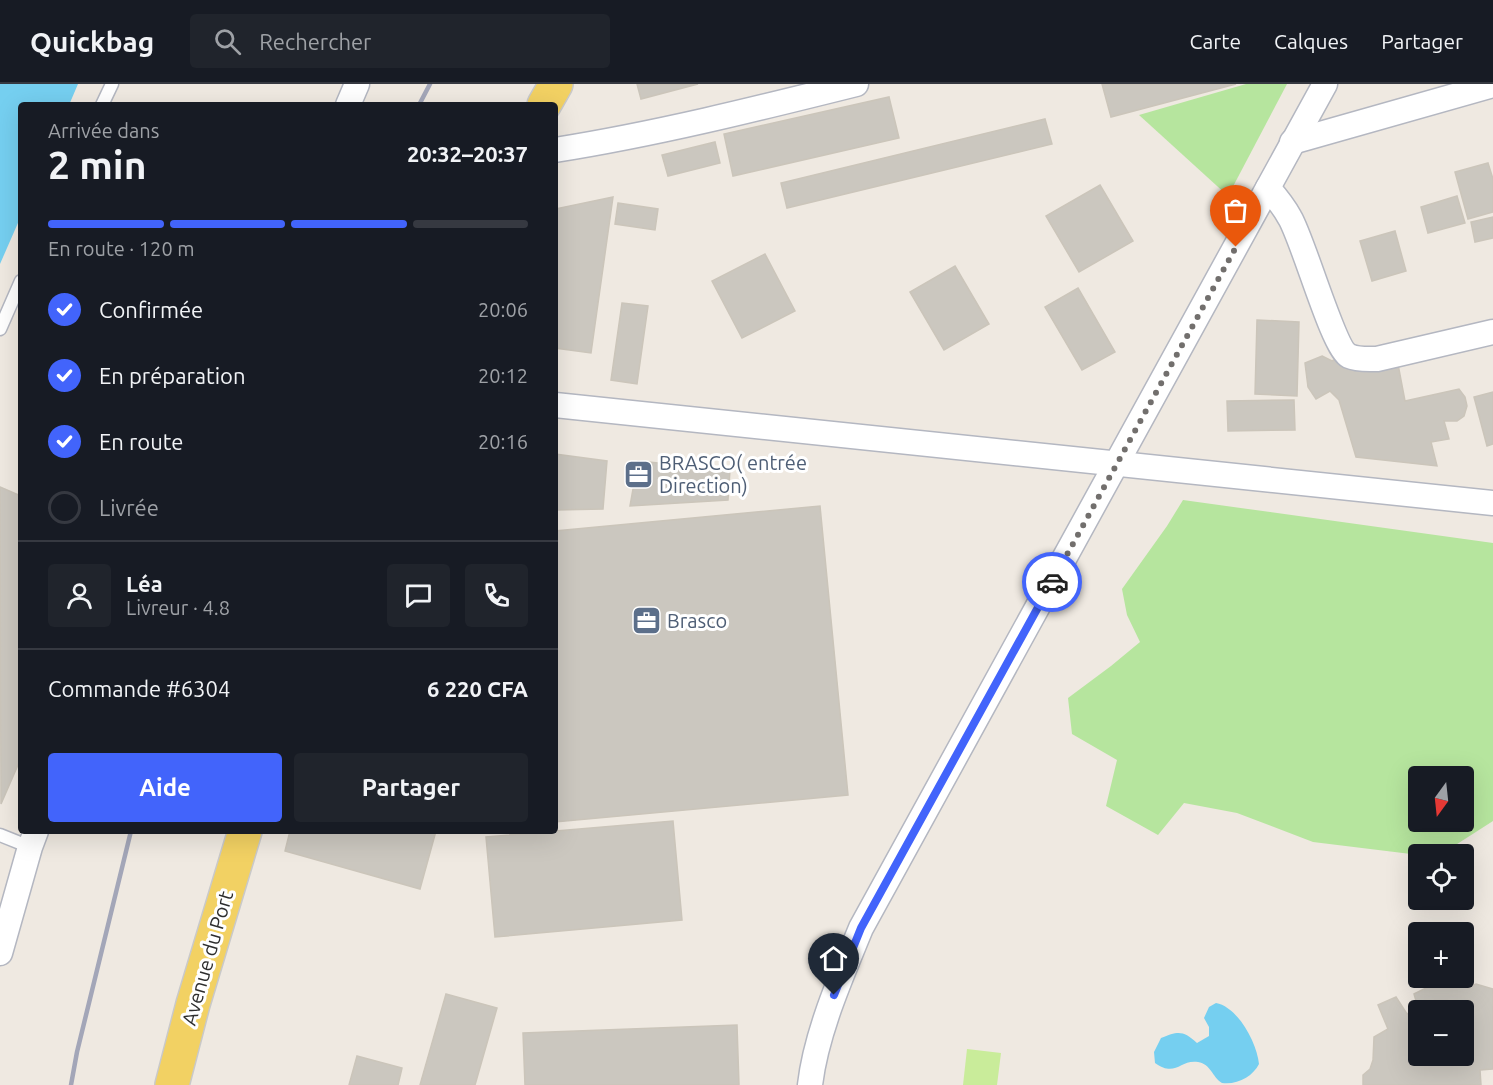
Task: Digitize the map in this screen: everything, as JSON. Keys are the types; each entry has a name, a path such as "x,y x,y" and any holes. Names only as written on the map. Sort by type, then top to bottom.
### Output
{"main road":[{"path":"546,102 556,84"},
{"name":"Avenue du Port","path":"172,1085 193,1004 244,834"}],"street":[{"path":"349,102 357,84"},
{"path":"558,150 748,111 856,84"},
{"path":"810,1085 834,995 861,928 1325,84"},
{"path":"1292,142 1493,85"},
{"path":"1268,188 1290,217 1304,248 1333,333 1348,356 1377,359 1493,332"},
{"path":"558,405 1493,503"},
{"path":"0,953 33,839"}],"lane":[{"path":"103,102 112,84"},
{"path":"0,328 18,288"},
{"path":"0,835 33,839"}],"green space":[{"path":"1246,84 1287,84 1228,196 1139,115"},
{"path":"1183,500 1493,543 1493,821 1457,844 1408,844 1408,854 1313,842 1237,813 1184,803 1158,835 1106,806 1117,760 1072,734 1068,698 1140,642 1127,615 1122,589"},
{"path":"967,1049 1001,1053 997,1085 963,1085"}],"water":[{"path":"0,84 78,84 70,102 18,102 18,223 0,264"},
{"path":"1216,1003 1232,1011 1245,1027 1255,1046 1259,1064 1253,1072 1239,1081 1222,1083 1202,1063 1192,1062 1168,1069 1155,1063 1154,1052 1161,1038 1180,1033 1197,1043 1209,1036 1209,1027 1204,1018 1209,1007"}],"building":[{"path":"637,84 698,84 641,99"},
{"path":"1102,84 1236,84 1111,117"},
{"path":"889,97 899,138 733,176 724,134"},
{"path":"1045,119 1052,144 787,208 781,183"},
{"path":"715,142 720,163 668,176 662,155"},
{"path":"1488,163 1493,179 1493,212 1468,219 1455,172"},
{"path":"1100,185 1133,241 1079,272 1046,216"},
{"path":"1457,196 1465,223 1428,233 1421,207"},
{"path":"613,197 591,353 558,348 558,208"},
{"path":"618,203 658,209 655,230 615,224"},
{"path":"1493,217 1493,238 1475,242 1471,222"},
{"path":"1395,231 1406,271 1372,281 1360,241"},
{"path":"765,254 795,311 742,338 712,281"},
{"path":"955,266 989,324 944,350 910,292"},
{"path":"1078,288 1115,352 1082,370 1045,307"},
{"path":"622,303 648,306 637,384 611,380"},
{"path":"1257,320 1299,322 1297,396 1255,394"},
{"path":"1322,356 1332,361 1340,357 1397,359 1405,401 1459,389 1465,397 1467,406 1464,416 1457,421 1444,421 1449,439 1431,442 1437,466 1356,457 1339,400 1330,391 1316,399 1308,387 1305,363"},
{"path":"1493,392 1493,444 1487,446 1474,397"},
{"path":"1294,400 1295,430 1228,431 1227,401"},
{"path":"558,454 607,461 603,509 558,510"},
{"path":"638,461 730,470 728,500 630,506"},
{"path":"0,487 18,495 18,765 1,804"},
{"path":"820,506 848,795 558,822 558,531"},
{"path":"673,821 682,920 495,937 486,837 558,834 558,831"},
{"path":"289,834 435,834 420,889 285,851"},
{"path":"1476,984 1493,989 1493,1069 1480,1070 1481,1085 1363,1085 1363,1075 1370,1069 1373,1060 1374,1037 1388,1029 1378,1005 1396,997 1408,1013 1408,1066 1474,1066 1474,1000 1416,1000 1414,994 1426,988 1474,988"},
{"path":"446,994 497,1008 475,1085 420,1085"},
{"path":"737,1025 739,1085 525,1085 523,1033"},
{"path":"357,1056 402,1068 398,1085 349,1085"}],"railway":[{"path":"421,102 430,84"},
{"path":"71,1085 130,834"}],"way so far":[{"path":"1052,582 1236,247"}],"place":[{"name":"BRASCO( entrée Direction)","path":"638,474"},
{"name":"Brasco","path":"646,620"}],"route":[{"path":"834,995 861,928 1052,582"}]}
